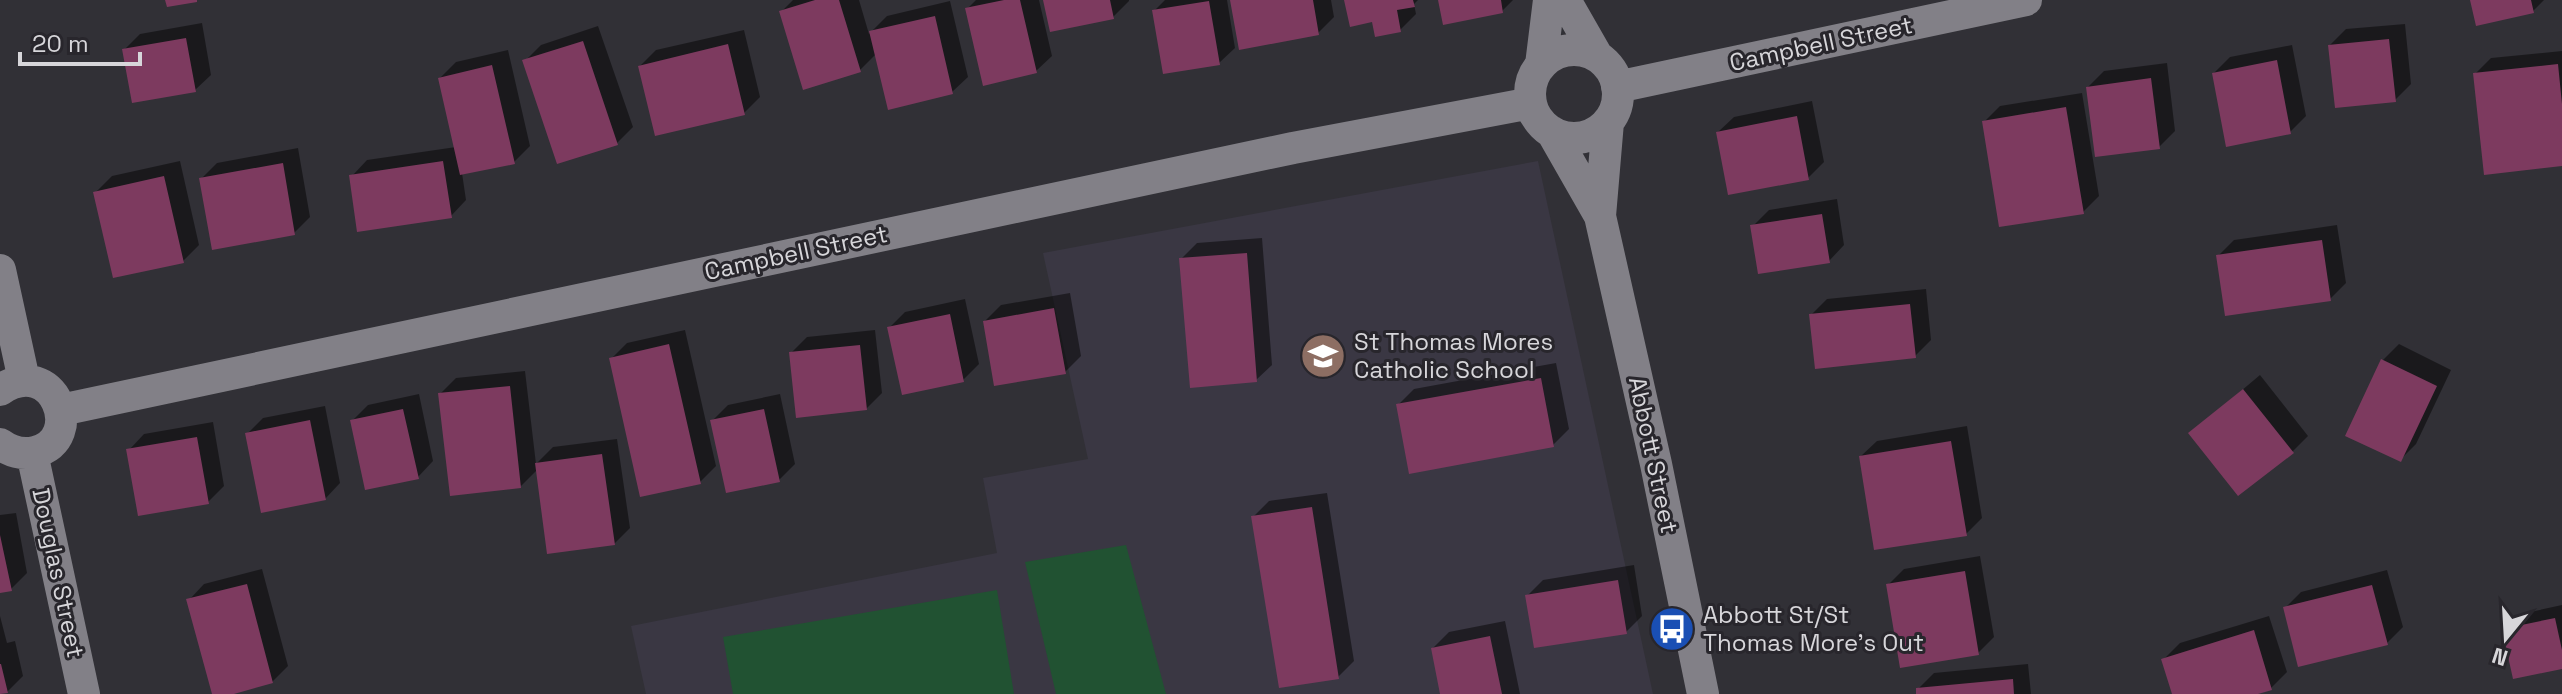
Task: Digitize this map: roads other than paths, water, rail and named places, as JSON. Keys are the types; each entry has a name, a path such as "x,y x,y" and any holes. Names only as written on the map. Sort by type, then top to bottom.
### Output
{"street":[{"path":"1541,65 1549,0"},
{"path":"1565,0 1597,56 1609,66 1617,87 1615,110 1596,133 1581,138 1566,138 1552,132 1540,122 1531,103 1533,79 1541,65 1552,55 1567,50 1597,56"},
{"name":"Campbell Street","path":"1617,87 2026,0"},
{"name":"Campbell Street","path":"61,410 1293,148 1531,103"},
{"name":"Abbott Street","path":"1600,216 1608,122"},
{"name":"Abbott Street","path":"1552,132 1600,216 1656,464 1703,694"},
{"path":"0,270 12,385 48,388 57,398 61,410 59,432 43,449 32,453 9,450 0,444"},
{"name":"Douglas Street","path":"32,453 84,694"}],"place":[{"name":"St Thomas Mores Catholic School","path":"1323,356"},
{"name":"Abbott St/St Thomas More's Out","path":"1672,629"}]}
